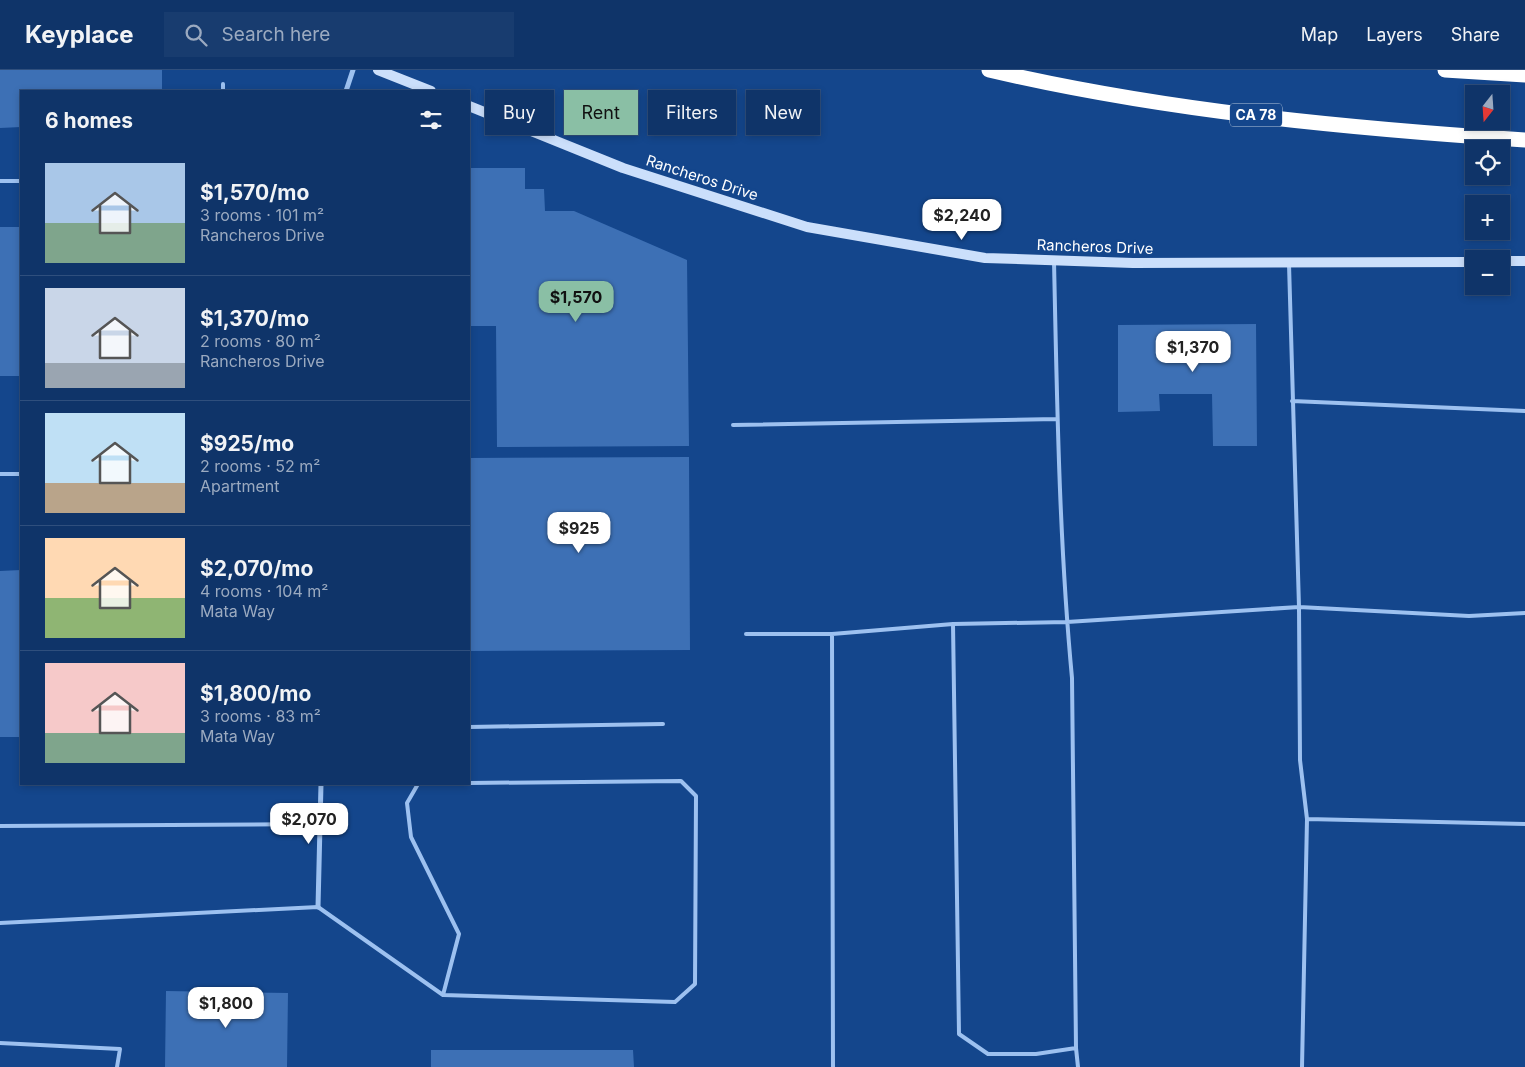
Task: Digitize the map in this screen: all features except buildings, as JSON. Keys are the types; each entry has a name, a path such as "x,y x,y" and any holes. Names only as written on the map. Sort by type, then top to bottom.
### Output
{"highway":[{"name":"CA 78","path":"989,70 1176,105 1400,132 1525,140"},
{"path":"1445,70 1525,75"}],"main road":[{"path":"378,70 428,90"},
{"name":"Rancheros Drive","path":"470,106 623,168 807,227 985,258 1054,262 1289,264 1465,262"},
{"path":"1510,261 1525,261"}],"street":[{"path":"346,90 353,70"},
{"path":"318,907 320,785"}],"lane":[{"path":"222,90 223,84"},
{"path":"0,181 20,181"},
{"path":"1054,262 1057,419 1067,622 1072,678 1076,1048 1078,1067"},
{"path":"1289,264 1299,607 1300,760 1307,820 1302,1067"},
{"path":"1292,401 1525,411"},
{"path":"734,425 1057,419"},
{"path":"0,474 20,474"},
{"path":"746,634 832,634 953,624 1067,622 1299,607 1469,616 1525,613"},
{"path":"953,624 959,1034 988,1054 1036,1054 1076,1048"},
{"path":"832,634 833,1067"},
{"path":"470,727 663,724"},
{"path":"0,923 318,907 443,995 675,1002 695,984 696,796 681,781 470,782"},
{"path":"417,785 408,803 411,837 458,934 443,995"},
{"path":"1307,820 1525,824"},
{"path":"0,826 319,824"},
{"path":"0,1043 120,1049 117,1067"}]}
